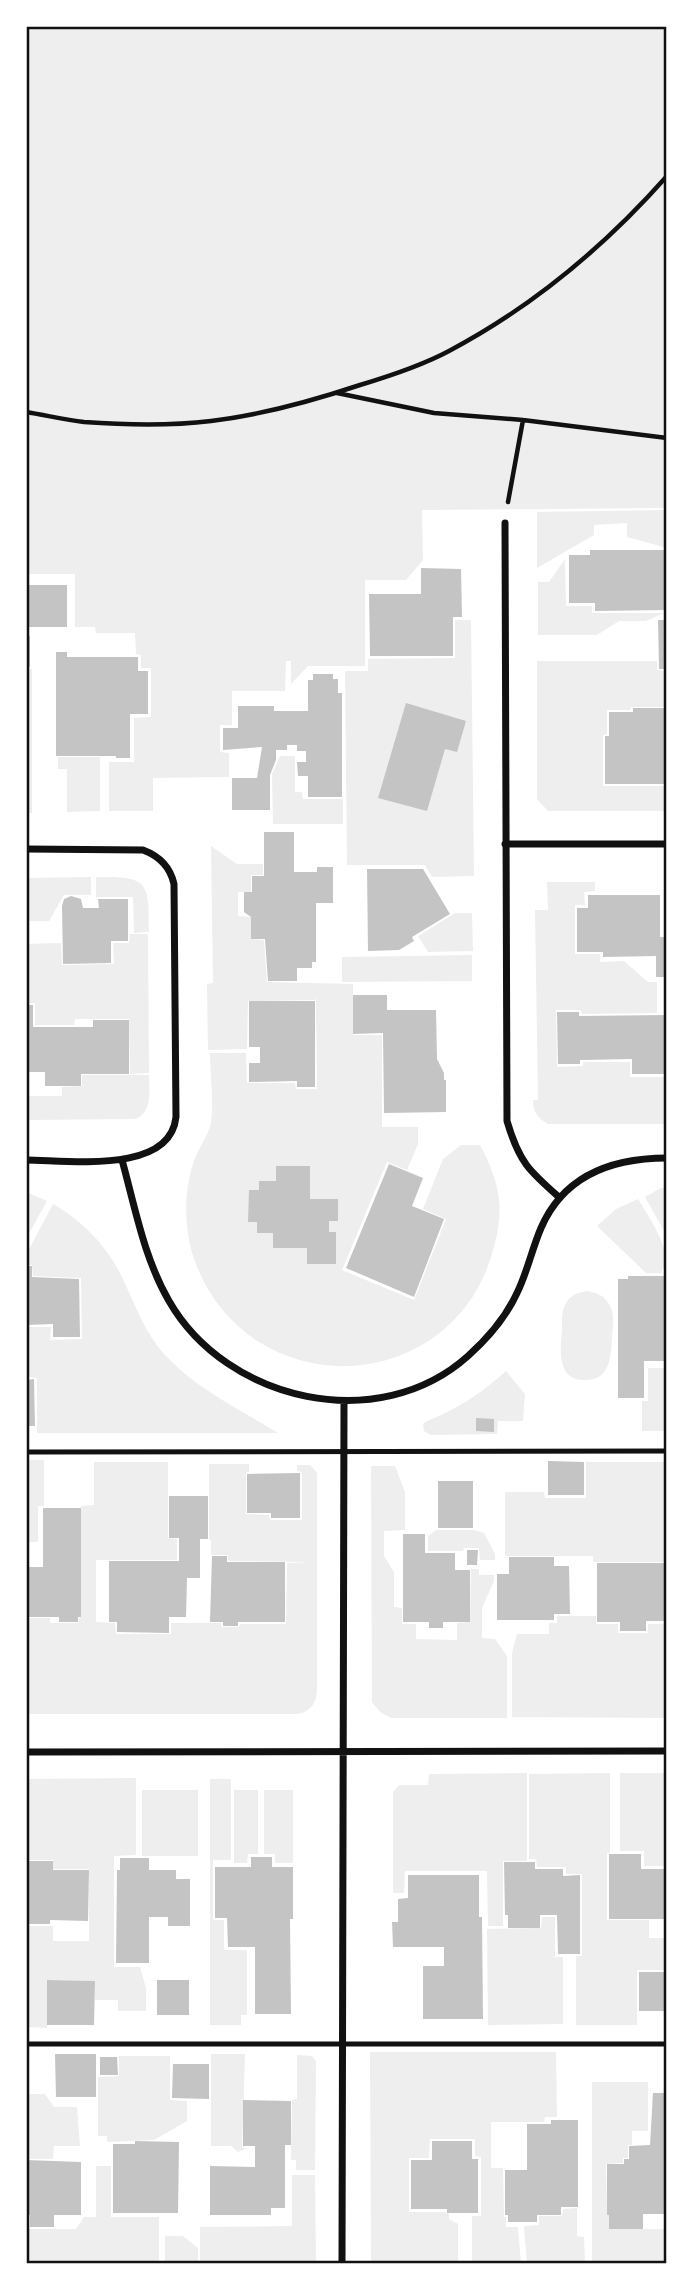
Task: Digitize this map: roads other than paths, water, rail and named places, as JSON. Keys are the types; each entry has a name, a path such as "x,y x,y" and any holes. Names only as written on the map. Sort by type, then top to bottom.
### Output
{"street":[{"path":"505,523 507,1121 516,1150 533,1174 560,1198"},
{"path":"505,844 667,844"},
{"path":"26,849 136,849 149,852 161,860 170,871 174,884 176,1121 160,1147 142,1156 122,1160 26,1160"},
{"path":"122,1160 149,1257 169,1302 198,1339 229,1364 289,1394 344,1402 393,1395 415,1388 436,1378 467,1357 495,1327 517,1294 541,1228 560,1198 588,1175 603,1167 638,1158 667,1158"},
{"path":"342,2264 344,1402"},
{"path":"26,1752 667,1751"}],"lane":[{"path":"26,1452 667,1451"},
{"path":"26,2044 667,2044"}]}
